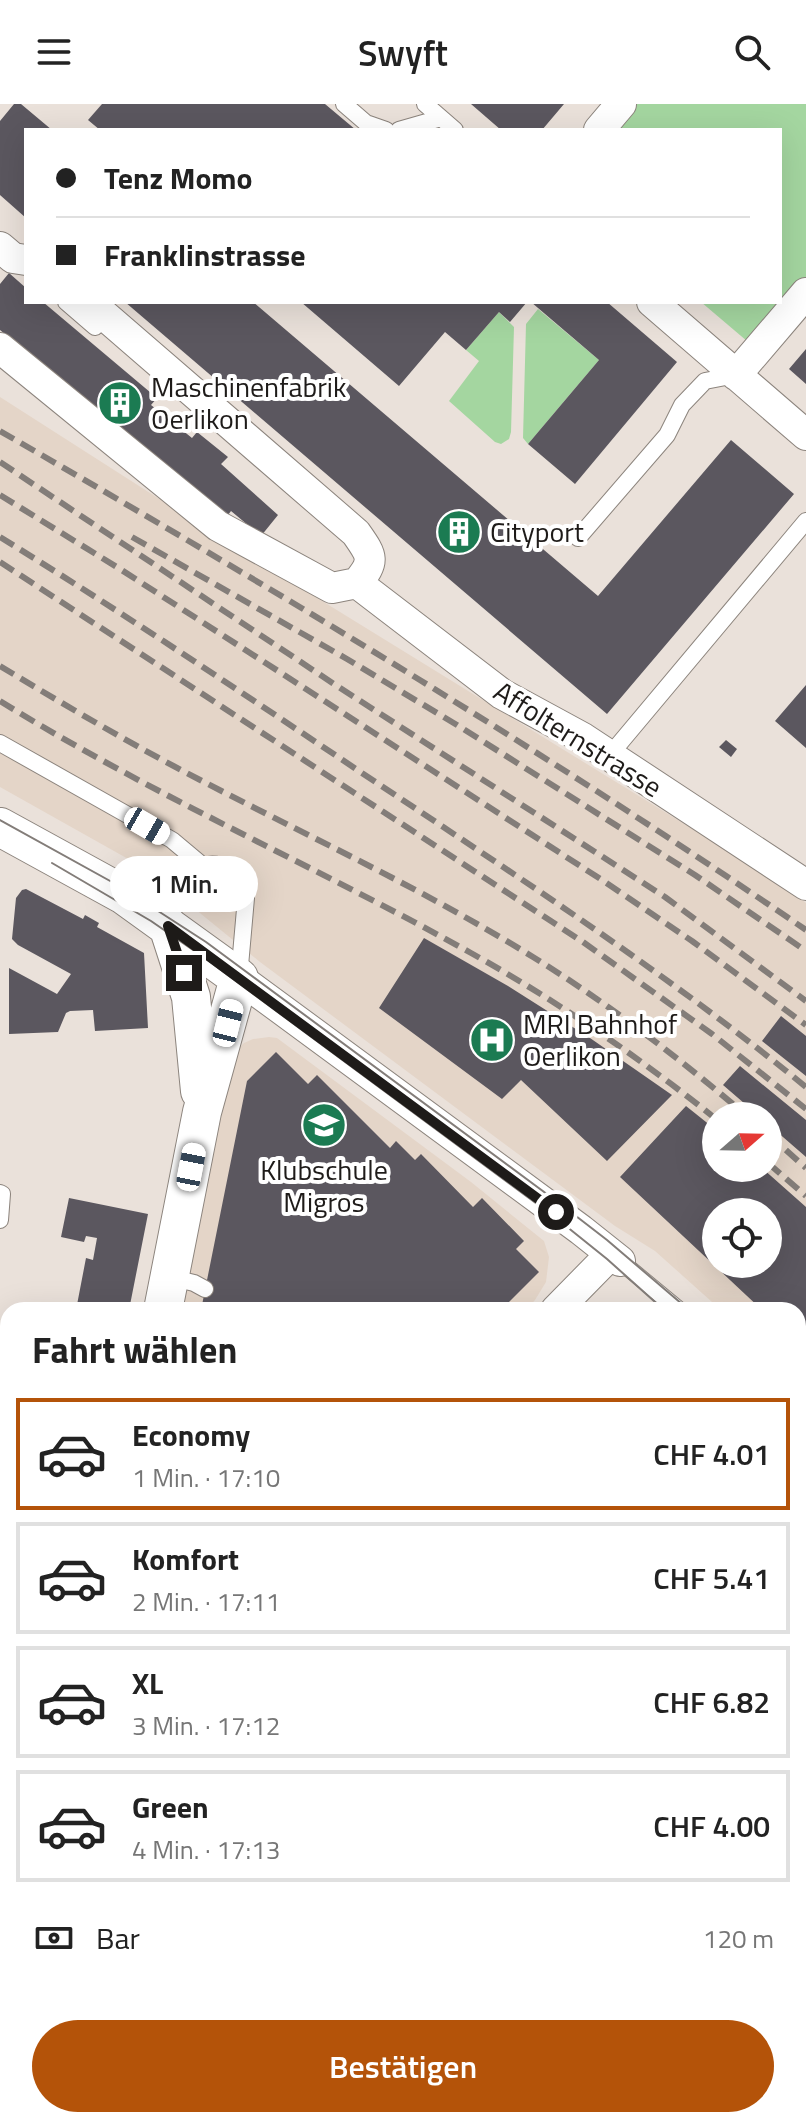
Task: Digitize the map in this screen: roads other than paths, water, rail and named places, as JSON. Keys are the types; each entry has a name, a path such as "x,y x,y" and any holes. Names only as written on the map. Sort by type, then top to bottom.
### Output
{"street":[{"path":"601,128 621,104"},
{"path":"736,375 806,293"},
{"path":"0,348 218,526 332,588 357,583 371,564 371,554 356,533 91,304"},
{"path":"654,304 806,435"},
{"name":"Affolternstrasse","path":"357,583 502,694 583,738 806,885"},
{"path":"0,827 124,895 615,1258 565,1302"},
{"path":"168,926 191,997 202,1112"},
{"path":"166,1294 202,1112 239,978"}],"lane":[{"path":"344,104 366,123 380,128"},
{"path":"425,104 453,128"},
{"path":"406,128 441,118"},
{"path":"68,304 169,391"},
{"path":"578,538 667,435 682,405 705,381 736,375"},
{"path":"609,756 806,521"},
{"path":"0,743 172,840 203,866"},
{"path":"168,926 167,909 171,894 184,876 203,866 215,865 227,869 243,886 246,911 239,978"},
{"path":"0,1193 0,1220"},
{"path":"615,1258 669,1302"},
{"path":"166,1294 194,1283 205,1289"}],"tram line":[{"path":"0,820 121,887 206,942 563,1206 680,1302"},
{"path":"52,863 151,921 206,959 556,1218 655,1302"}],"railway":[{"path":"0,431 205,550 509,735 806,930"},
{"path":"0,462 334,684 665,897 806,1001"},
{"path":"0,495 602,880 692,941 806,1025"},
{"path":"0,537 179,651 585,922 697,1002 806,1087"},
{"path":"132,537 457,725 695,875 806,951"},
{"path":"0,562 583,942 712,1034 806,1109"},
{"path":"0,666 154,755 493,933 643,1032 730,1102"},
{"path":"0,701 116,768 503,971 597,1031 702,1108"},
{"path":"782,1147 806,1168"},
{"path":"782,1175 806,1196"}],"place":[{"name":"Maschinenfabrik Oerlikon","path":"120,403"},
{"name":"Cityport","path":"459,532"},
{"name":"MRI Bahnhof Oerlikon","path":"492,1040"},
{"name":"Klubschule Migros","path":"324,1125"}]}
